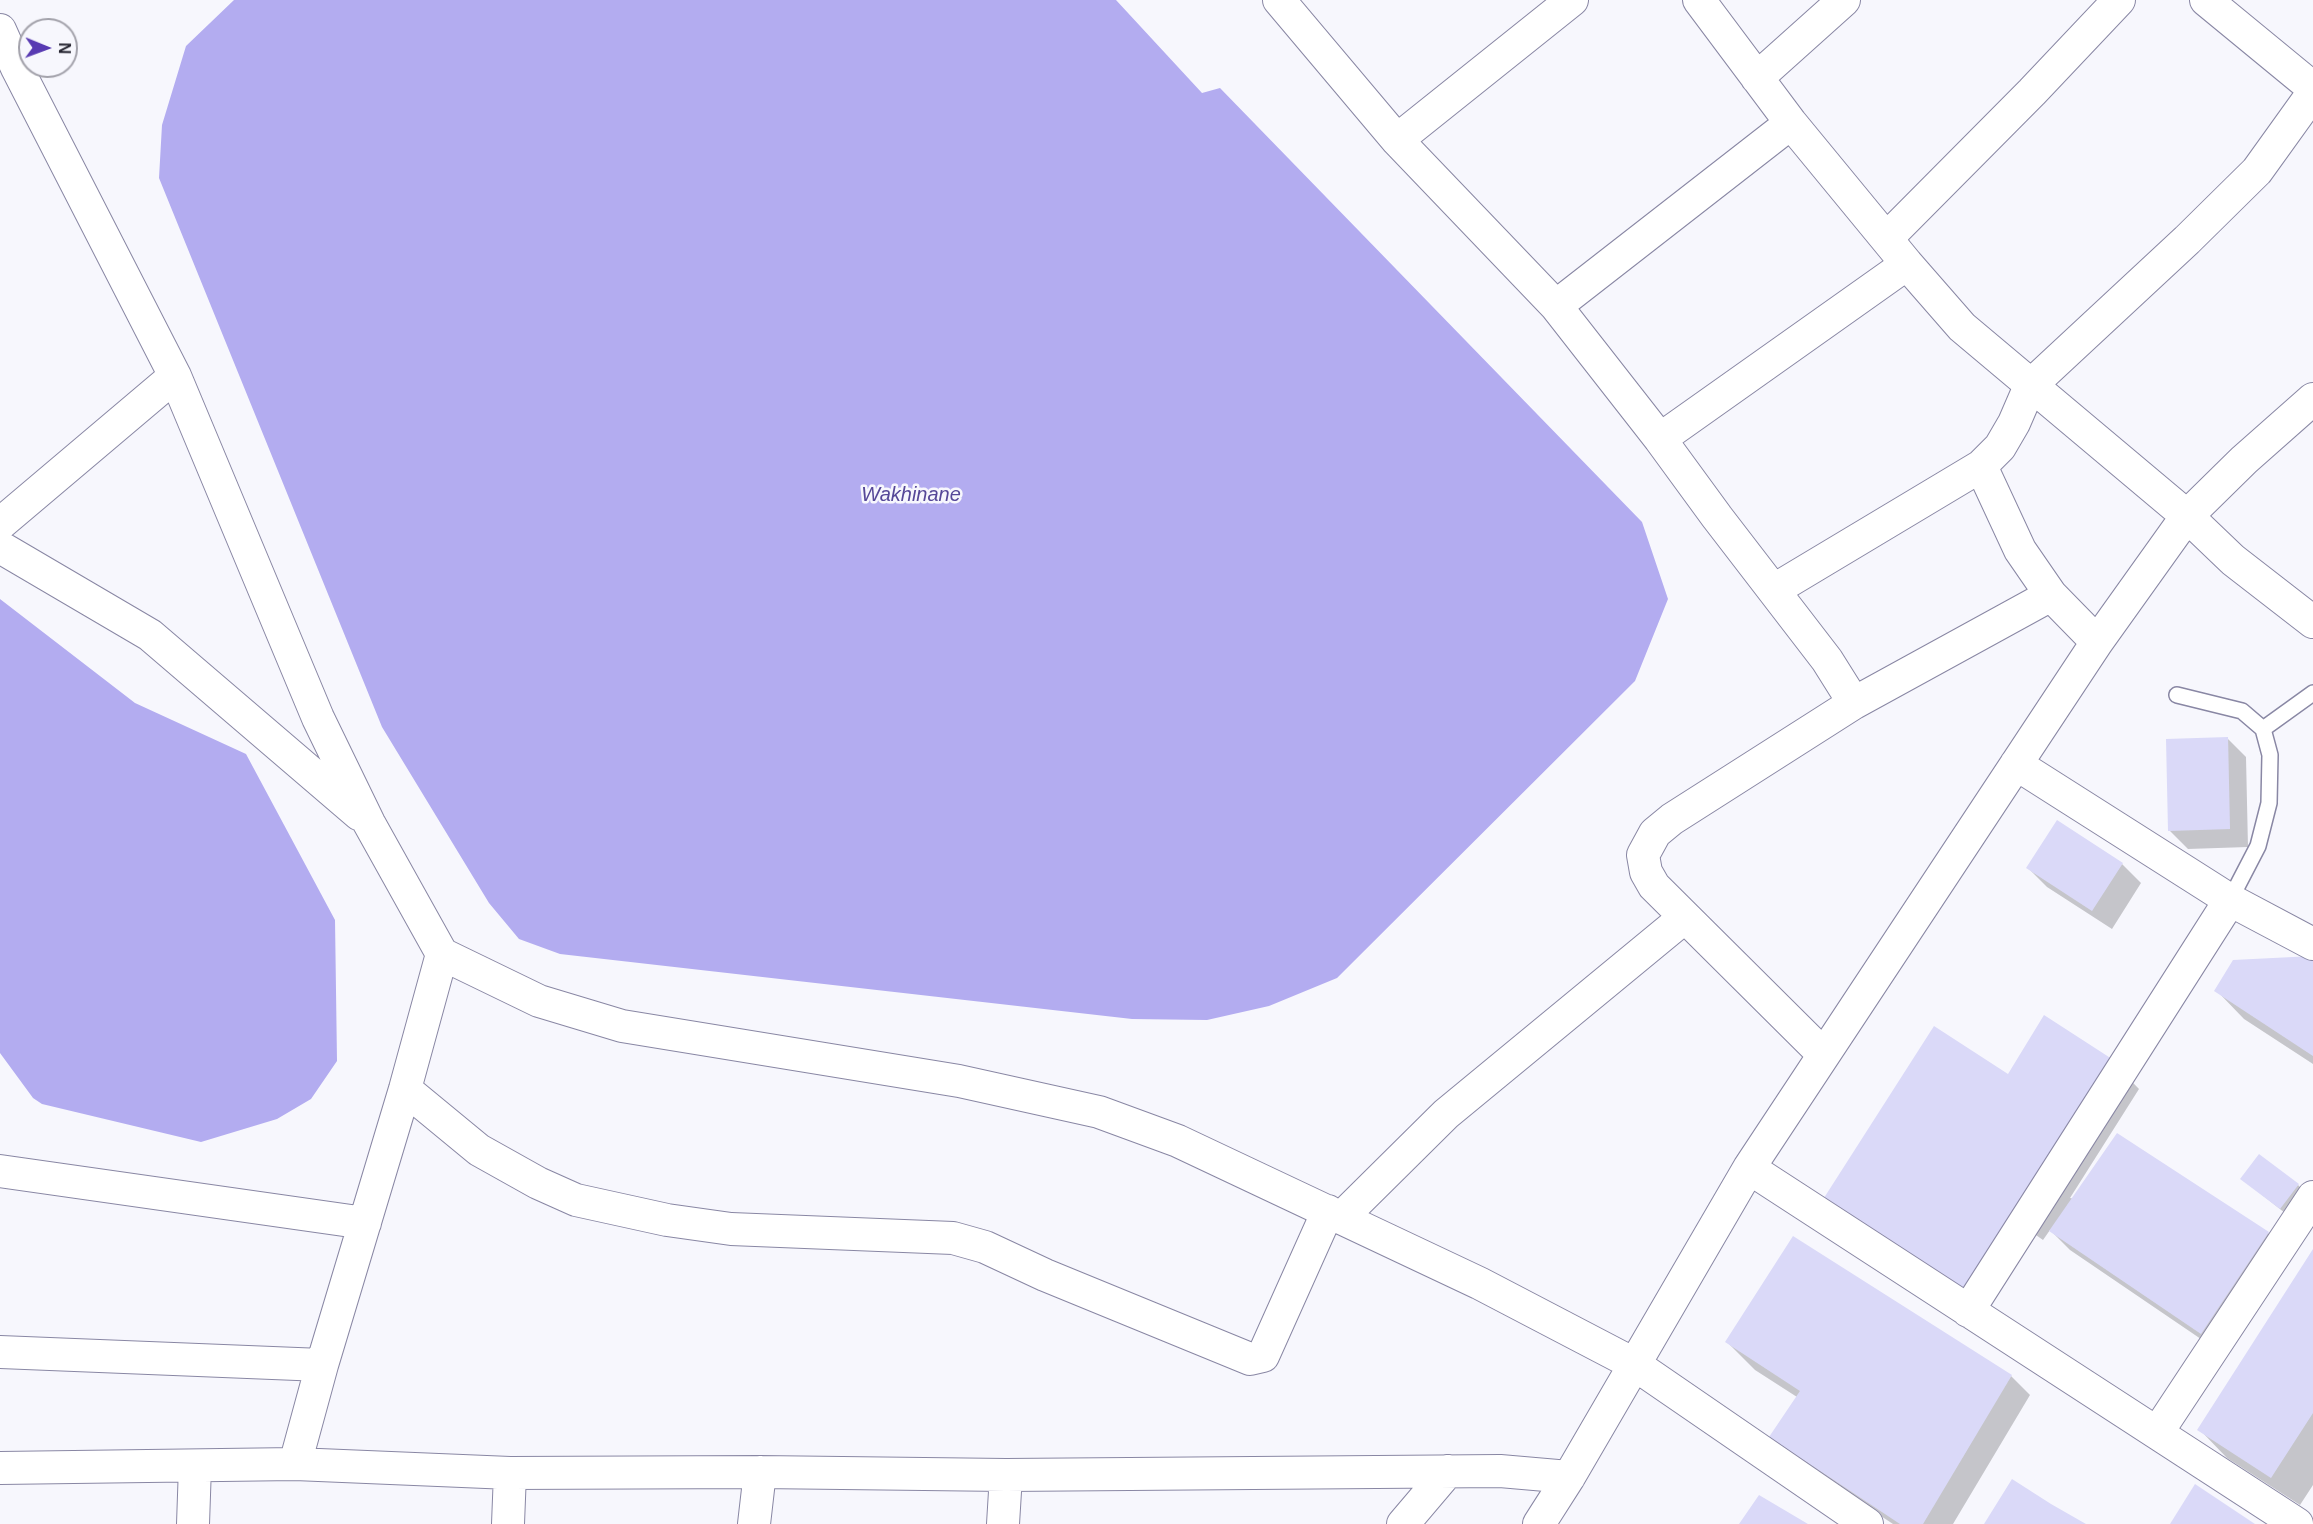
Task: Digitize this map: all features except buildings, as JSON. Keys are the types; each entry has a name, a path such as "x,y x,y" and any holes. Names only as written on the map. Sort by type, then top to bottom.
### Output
{"street":[{"path":"1279,0 1397,140 1556,306 1827,660 1854,703"},
{"path":"1397,140 1572,0"},
{"path":"1698,0 1791,123 1962,327 2187,516 2233,560 2313,622"},
{"path":"1757,78 1844,0"},
{"path":"1887,238 2032,92 2119,0"},
{"path":"2206,0 2313,88"},
{"path":"0,30 16,68 175,376 318,718 369,823 442,954 539,1002 622,1026 959,1081 1099,1112 1178,1141 1479,1283 1634,1364 1831,1515 1867,1524"},
{"path":"1774,590 1981,466 2004,439 2014,423 2030,386 2187,240 2257,171 2313,93"},
{"path":"1556,306 1791,123"},
{"path":"1660,439 1907,264"},
{"path":"0,524 175,376"},
{"path":"1539,1524 1569,1477 1749,1168 2097,642 2187,516 2244,460 2313,399"},
{"path":"1981,466 2020,550 2051,595 2097,642"},
{"path":"0,547 150,635 369,823"},
{"path":"1823,1054 1654,886 1646,872 1643,855 1655,833 1672,819 1854,703 2051,595"},
{"path":"2016,764 2230,900 2313,944"},
{"path":"1968,1311 2230,900"},
{"path":"405,1089 479,1150 538,1184 576,1200 667,1220 731,1229 953,1238 985,1247 1046,1275 1250,1359 1263,1356 1335,1215 1446,1114 1685,917"},
{"path":"295,1464 322,1365 405,1089 442,954"},
{"path":"1749,1168 2297,1524"},
{"path":"0,1171 365,1223"},
{"path":"2157,1433 2313,1197"},
{"path":"0,1352 322,1365"},
{"path":"0,1468 295,1464 510,1473 760,1472 1006,1475 1500,1471 1569,1477"},
{"path":"193,1524 195,1466"},
{"path":"1403,1524 1448,1471"},
{"path":"753,1524 760,1472"},
{"path":"508,1524 510,1473"},
{"path":"1003,1524 1006,1475"}],"lane":[{"path":"2264,729 2313,693"},
{"path":"2177,695 2242,711 2264,729 2270,755 2269,803 2258,846 2230,900"}],"water":[{"name":"Wakhinane","path":"234,0 1116,0 1202,93 1220,88 1642,522 1668,599 1635,681 1337,978 1269,1006 1207,1020 1132,1019 560,954 519,939 489,903 382,727 159,178 162,125 186,46"},
{"path":"0,599 135,703 246,754 335,920 337,1061 311,1099 277,1119 201,1142 42,1104 33,1098 0,1053"}]}
